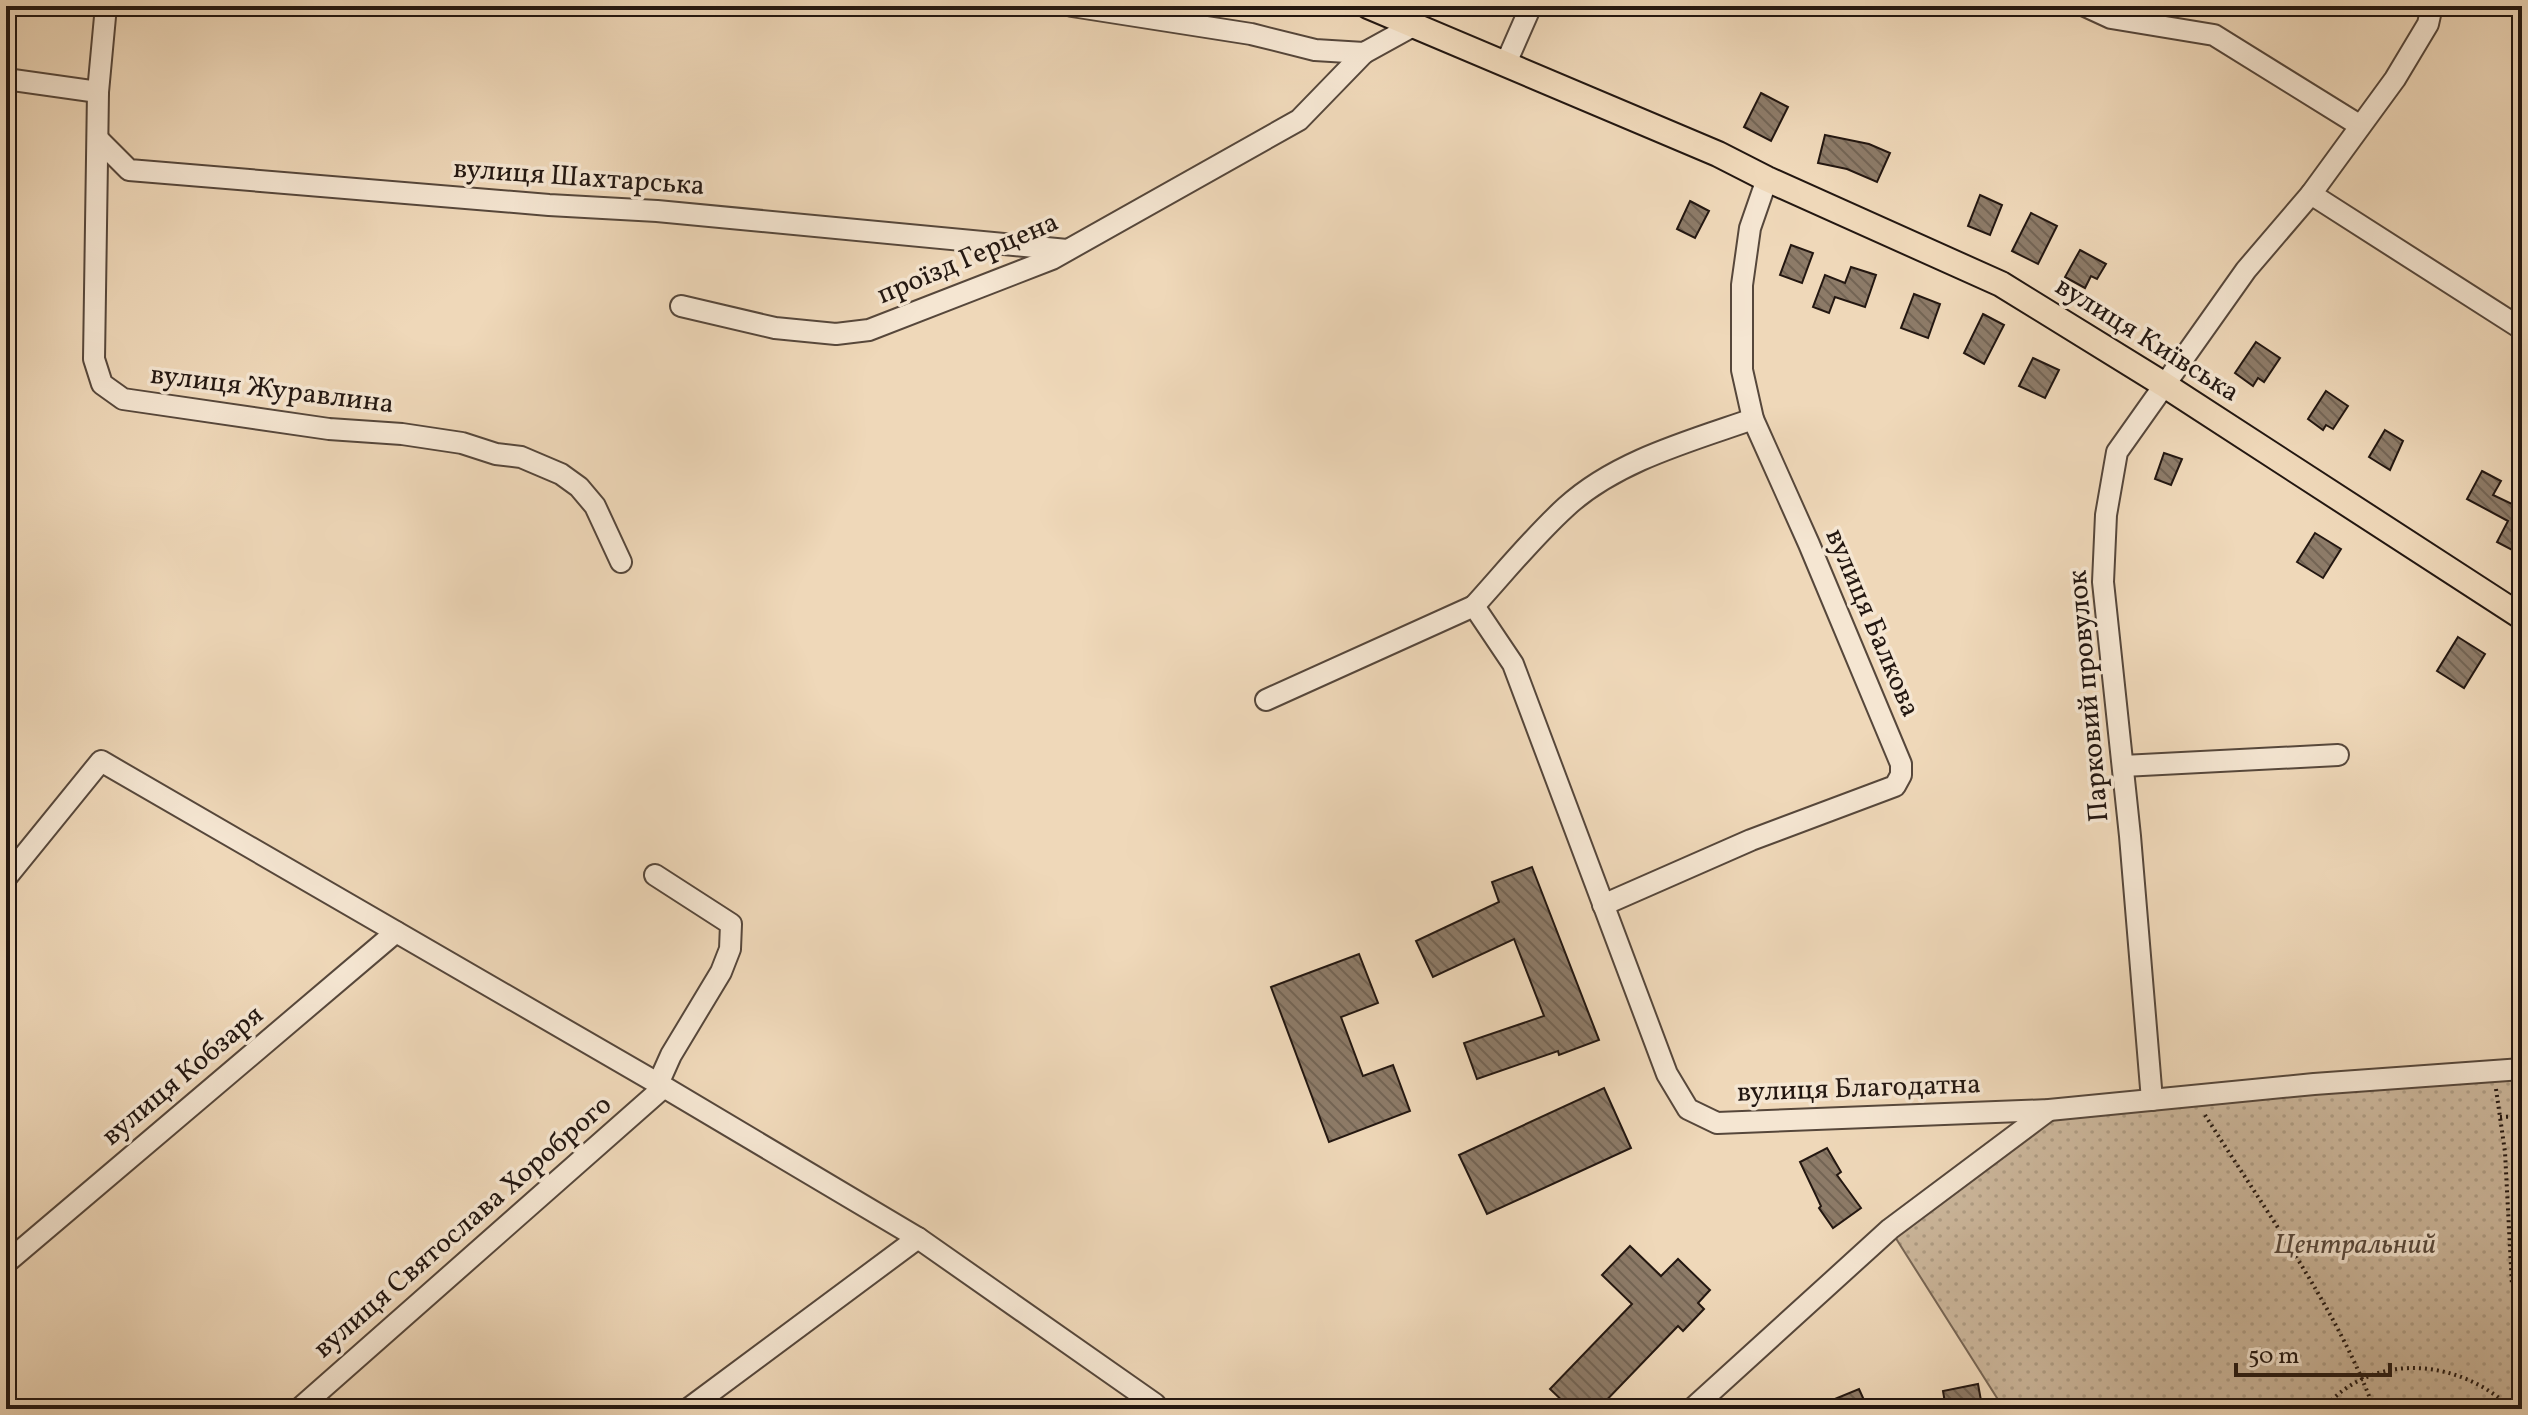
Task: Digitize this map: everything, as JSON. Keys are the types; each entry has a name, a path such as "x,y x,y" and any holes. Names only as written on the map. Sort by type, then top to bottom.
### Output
{"main road":[{"path":"1368,6 1506,63"},
{"name":"вулиця Київська","path":"1506,63 1718,154 2001,284 2163,384 2522,617"}],"street":[{"name":"вулиця Журавлина","path":"106,6 98,92 94,359 102,384 123,399 329,429 402,434 462,443 496,454 521,457 561,474 579,487 595,506 621,562"},
{"path":"1072,6 1251,34 1315,50 1364,53"},
{"path":"1506,63 1531,6"},
{"path":"2085,6 2111,18 2214,35 2359,125"},
{"name":"Парковий провулок","path":"2152,1100 2123,766 2103,582 2106,515 2117,452 2246,270 2311,194 2402,68 2428,24 2432,6"},
{"name":"проїзд Герцена","path":"681,306 775,328 836,334 869,330 1052,259 1299,120 1364,53 1413,26"},
{"path":"6,79 98,92"},
{"name":"вулиця Шахтарська","path":"98,139 129,170 657,211 1067,250"},
{"name":"вулиця Балкова","path":"1603,905 1751,840 1895,786 1901,775 1901,764 1753,419 1742,370 1742,285 1750,228 1767,179"},
{"path":"2311,194 2520,326"},
{"path":"1266,700 1474,606 1567,506 1608,477 1667,450 1753,419"},
{"name":"вулиця Благодатна","path":"1474,606 1513,664 1667,1074 1688,1109 1717,1123 2049,1110 2522,1069"},
{"path":"2123,766 2338,755"},
{"path":"6,878 101,761 918,1238 1153,1407"},
{"path":"655,875 731,924 730,949 721,972 671,1055 661,1086"},
{"name":"вулиця Кобзаря","path":"6,1263 396,932"},
{"name":"вулиця Святослава Хороброго","path":"299,1409 661,1086"},
{"path":"1692,1409 1890,1229 2049,1110"},
{"path":"688,1409 918,1238"}],"path":[{"path":"2494,1071 2512,1286 2522,1293"},
{"path":"2193,1096 2313,1287 2363,1379 2374,1409"},
{"path":"2500,1117 2522,1116"},
{"path":"2323,1409 2363,1379 2403,1368 2444,1370 2482,1385 2512,1409"}],"green space":[{"name":"Центральний","path":"2522,1069 2522,1409 2004,1409 1890,1229 2049,1110"}],"building":[{"path":"1761,93 1788,107 1771,141 1744,127"},
{"path":"1825,135 1869,144 1890,153 1877,182 1847,169 1818,163"},
{"path":"1980,195 2002,205 1990,235 1968,226"},
{"path":"1690,201 1709,211 1695,238 1677,229"},
{"path":"2031,213 2057,226 2038,264 2012,251"},
{"path":"1791,245 1813,253 1802,283 1780,275"},
{"path":"2080,250 2106,264 2097,279 2091,276 2085,288 2065,277"},
{"path":"1851,267 1876,275 1865,307 1835,297 1829,313 1813,307 1825,275 1845,283"},
{"path":"1914,294 1940,304 1928,338 1901,328"},
{"path":"1983,314 2004,325 1984,364 1964,353"},
{"path":"2256,342 2280,358 2264,382 2258,378 2253,386 2235,373"},
{"path":"2033,358 2059,370 2045,398 2019,386"},
{"path":"2326,391 2348,406 2333,429 2326,425 2323,430 2308,419"},
{"path":"2385,430 2403,441 2390,470 2369,457"},
{"path":"2164,453 2182,459 2171,485 2155,479"},
{"path":"2482,471 2501,481 2493,495 2516,506 2522,493 2522,540 2516,552 2497,542 2508,521 2467,499"},
{"path":"2315,533 2341,549 2323,578 2297,562"},
{"path":"2458,637 2485,654 2464,688 2437,671"},
{"path":"1532,867 1599,1040 1477,1079 1464,1043 1544,1016 1514,939 1433,977 1416,941 1499,902 1492,882"},
{"path":"1359,954 1378,1003 1341,1017 1363,1076 1393,1065 1410,1111 1329,1142 1271,987"},
{"path":"1604,1088 1631,1148 1487,1214 1459,1155"},
{"path":"1827,1148 1841,1172 1837,1175 1861,1208 1833,1228 1819,1208 1821,1206 1800,1162"},
{"path":"1630,1246 1661,1276 1678,1259 1710,1290 1698,1303 1704,1309 1683,1331 1678,1326 1598,1409 1571,1409 1550,1389 1632,1304 1602,1275"},
{"path":"1978,1384 1982,1406 1946,1409 1943,1391"},
{"path":"1859,1389 1868,1409 1813,1409 1813,1408"}]}
